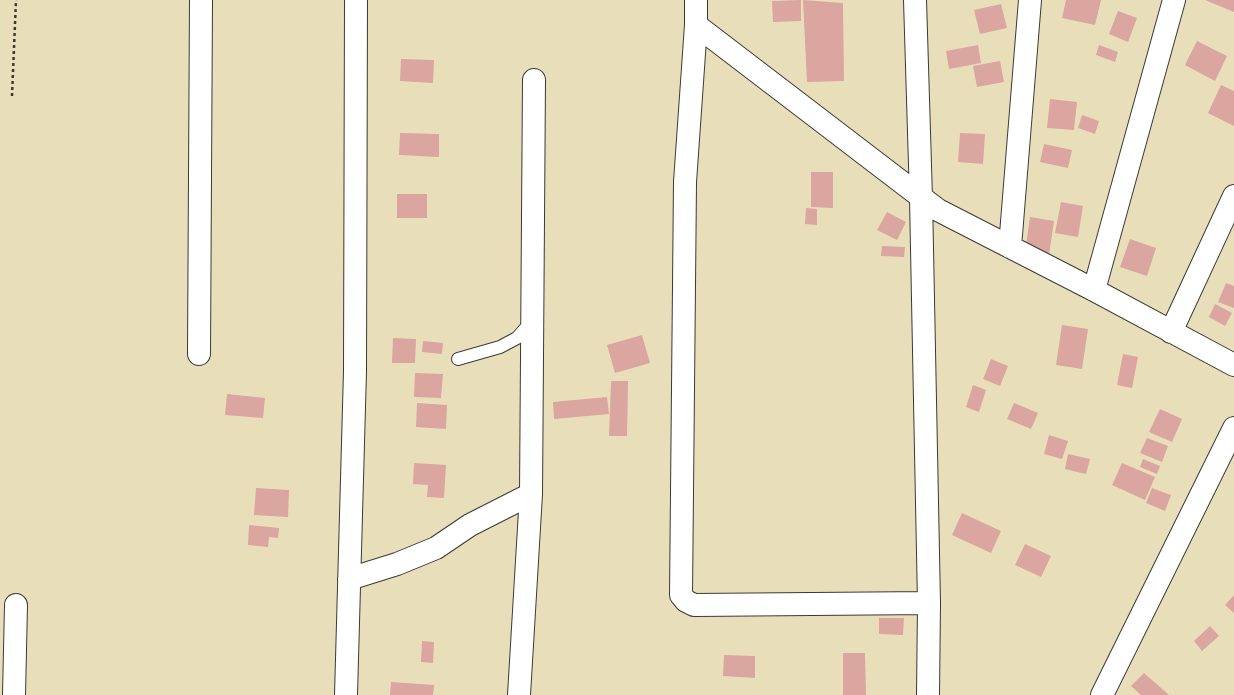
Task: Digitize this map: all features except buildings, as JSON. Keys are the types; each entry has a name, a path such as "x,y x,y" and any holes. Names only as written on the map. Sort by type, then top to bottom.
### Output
{"street":[{"path":"199,354 201,0"},
{"path":"346,695 355,371 356,0"},
{"path":"696,0 696,25 685,182 681,595 686,601 694,605 929,603"},
{"path":"915,0 921,198 929,603 928,695"},
{"path":"1010,247 1030,0"},
{"path":"1094,290 1174,0"},
{"path":"696,25 938,210 1094,290 1234,365"},
{"path":"519,695 531,494 534,80"},
{"path":"1171,332 1234,196"},
{"path":"1102,695 1234,428"},
{"path":"349,579 397,564 436,548 470,525 531,494"},
{"path":"14,695 16,605"}],"lane":[{"path":"458,359 500,347 518,338 532,322"}],"path":[{"path":"12,96 16,0"}]}
